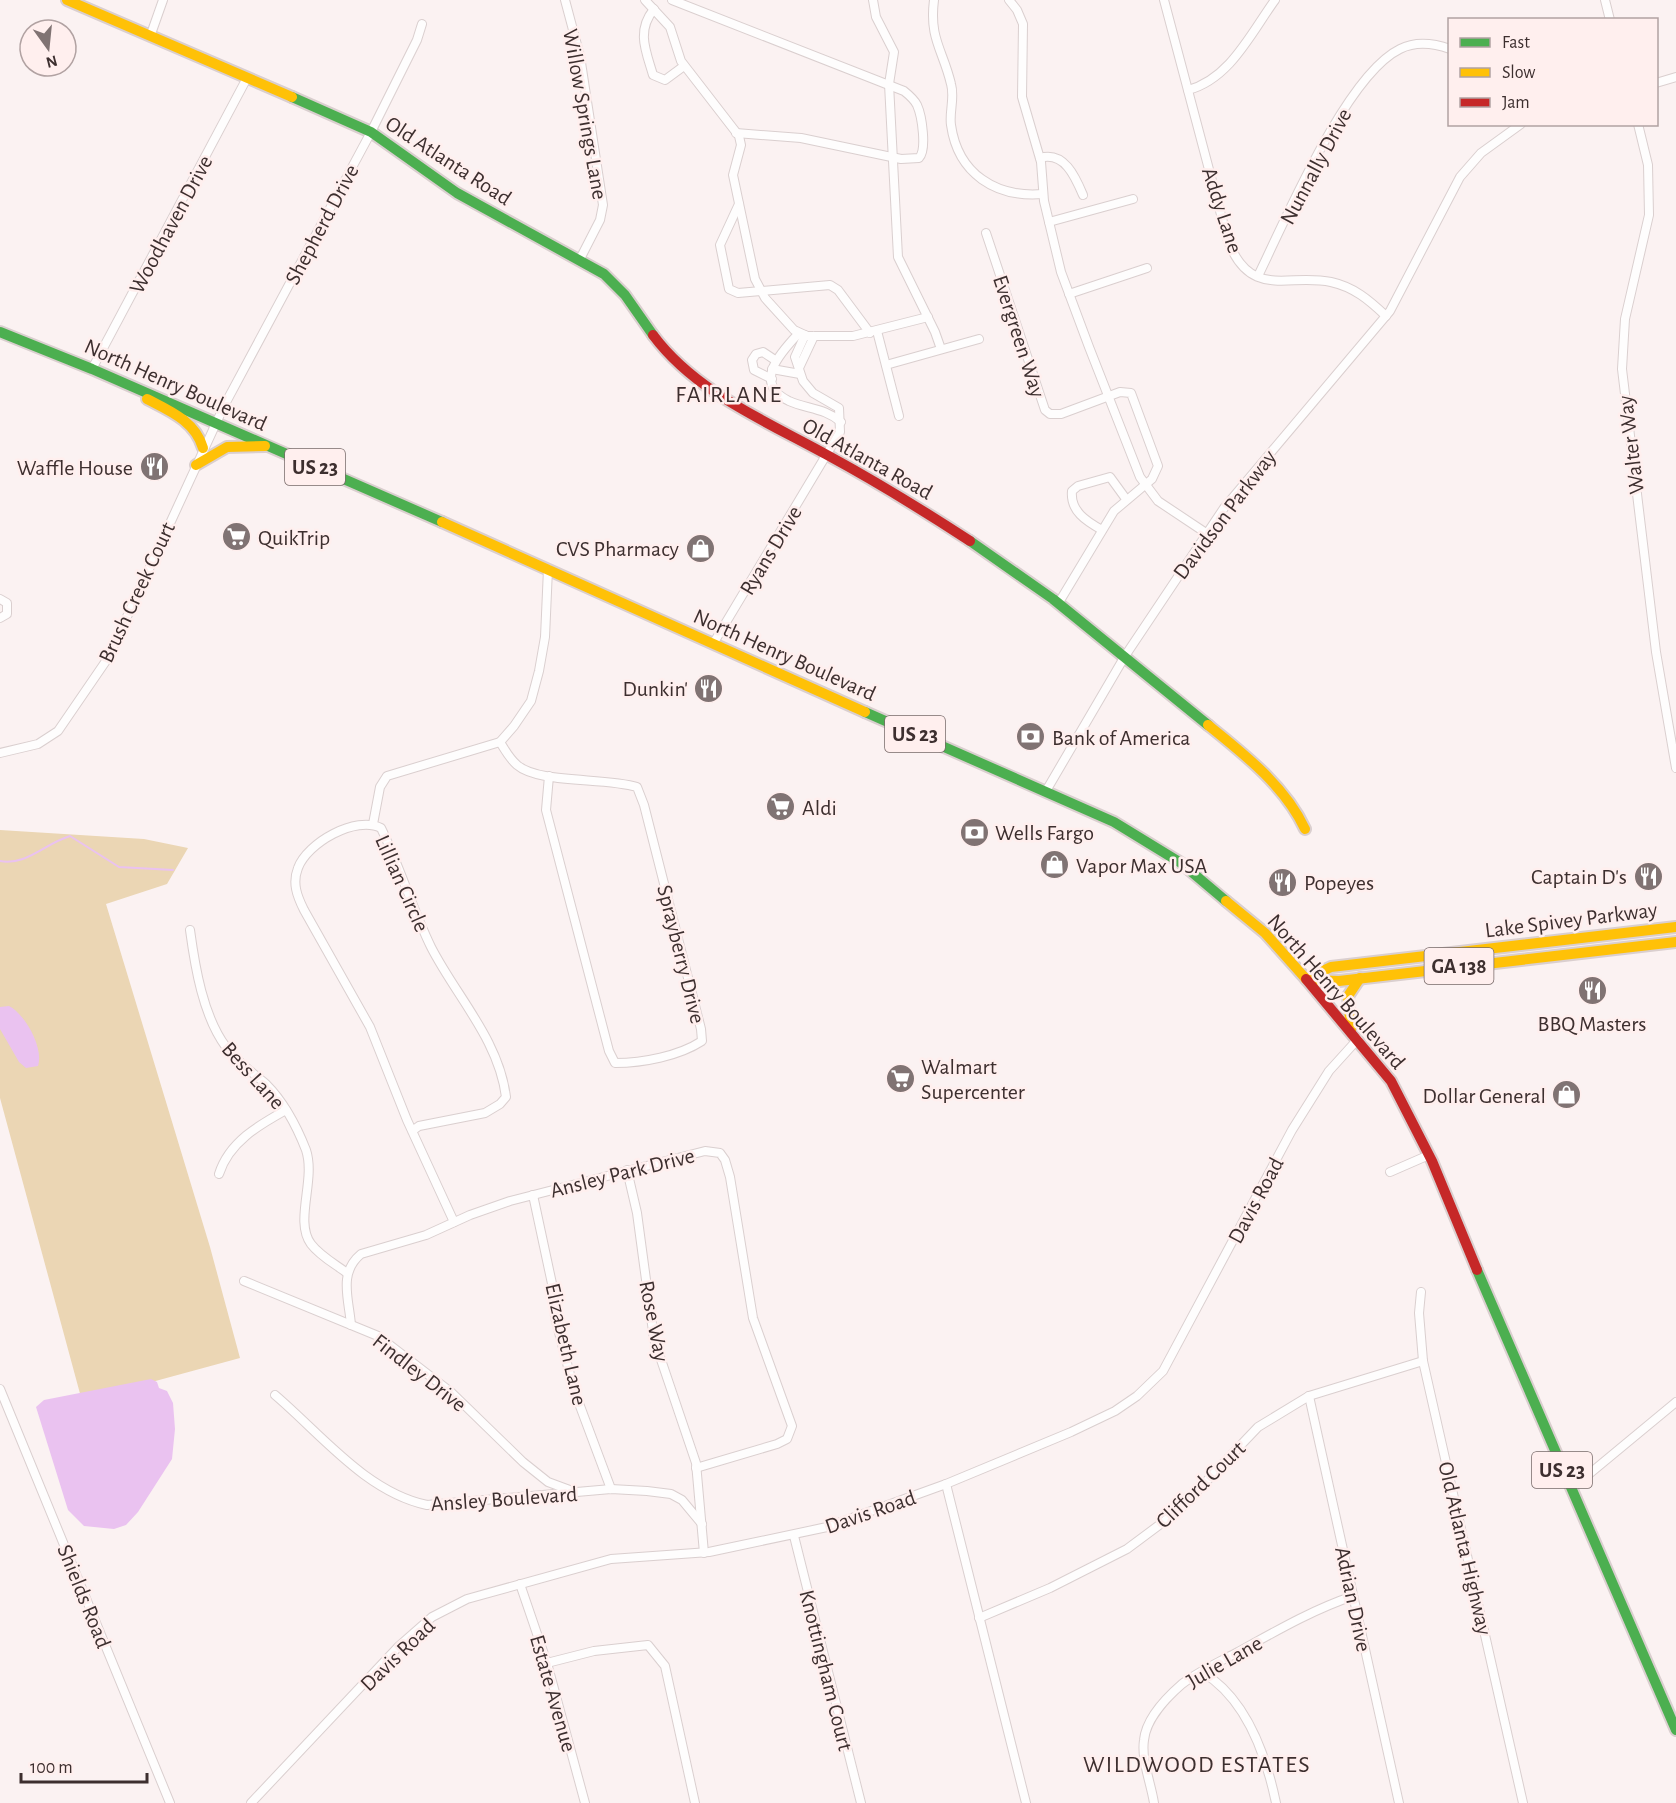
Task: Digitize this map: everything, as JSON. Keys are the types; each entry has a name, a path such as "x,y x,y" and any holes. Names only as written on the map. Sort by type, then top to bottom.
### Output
{"main road":[{"name":"Old Atlanta Road","path":"67,0 151,34 371,132 457,193 604,274 625,295 661,345 687,371 754,418 828,455 974,543 1058,604 1254,762 1298,814 1305,829"},
{"name":"North Henry Boulevard","path":"0,332 92,369 549,569 712,644 1114,822 1180,863 1265,933 1391,1081 1429,1155 1676,1730"},
{"path":"121,383 194,428 200,435 203,448"},
{"path":"196,465 227,447 267,446"},
{"name":"Lake Spivey Parkway","path":"1306,980 1331,967 1676,927"},
{"name":"Lake Spivey Parkway","path":"1306,980 1339,981 1676,942"},
{"path":"1354,1035 1347,997 1360,978"}],"street":[{"path":"151,34 163,0"},
{"name":"Willow Springs Lane","path":"565,0 580,56 603,205 600,220 579,259"},
{"path":"645,0 670,27 678,55 684,66 736,133 741,145 734,175 755,279 760,290 802,334 814,336 853,336 928,317"},
{"path":"672,0 908,93 917,105 922,152 916,158 893,158 801,138 736,133"},
{"path":"873,0 876,17 894,52 889,84 900,262 928,317 941,349"},
{"path":"934,0 933,31 951,84 951,122 961,156 972,172 994,188 1017,195 1043,194"},
{"path":"1009,0 1017,10 1023,24 1022,97 1040,158 1043,194 1069,294 1134,465 1158,501 1206,533"},
{"name":"Addy Lane","path":"1164,0 1228,242 1238,260 1258,276 1277,282 1318,280 1339,284 1364,296 1386,316"},
{"path":"1188,90 1207,84 1222,72 1275,0"},
{"path":"1605,0 1610,18"},
{"path":"654,9 646,18 642,34 653,75 665,80 684,66"},
{"name":"Shepherd Drive","path":"215,423 371,132 417,40 422,24"},
{"name":"Nunnally Drive","path":"1258,276 1332,129 1349,102 1383,62 1400,49 1420,44 1448,49"},
{"path":"1658,82 1676,77"},
{"name":"Woodhaven Drive","path":"92,369 247,78"},
{"name":"Walter Way","path":"1638,126 1648,165 1649,215 1625,319 1622,369 1656,652 1676,768"},
{"name":"Davidson Parkway","path":"1046,791 1125,656 1206,533 1287,431 1386,316 1460,177 1509,127"},
{"path":"1040,158 1054,156 1061,160 1075,178 1083,195"},
{"path":"1049,222 1133,199"},
{"path":"739,203 720,245 727,284 734,292 830,285 838,290 873,332 886,364 899,416"},
{"name":"Evergreen Way","path":"986,233 1045,410 1050,414 1061,414 1123,392 1132,394 1158,466 1157,472 1114,511 1058,604"},
{"path":"1069,294 1147,268"},
{"path":"802,334 774,365 772,379 776,389 788,400 824,411 841,422"},
{"path":"802,334 795,357 800,371 809,389 839,408 841,422"},
{"path":"800,371 814,336"},
{"path":"886,364 979,339"},
{"path":"772,379 754,370 752,360 756,354 763,352 774,365 800,371"},
{"name":"Ryans Drive","path":"712,644 828,455 840,432 841,422"},
{"name":"Brush Creek Court","path":"0,753 38,744 58,731 108,658 215,423"},
{"path":"1102,530 1079,514 1073,504 1072,491 1078,486 1110,477 1126,499"},
{"path":"373,824 380,787 387,776 500,742 531,701 545,637 549,569"},
{"path":"0,599 6,602 8,608 7,614 0,618"},
{"name":"Sprayberry Drive","path":"500,742 519,767 549,776 620,782 637,787 644,805 701,1029 702,1041 690,1049 631,1063 615,1063 609,1051 546,810 549,776"},
{"name":"Lillian Circle","path":"412,1131 419,1126 491,1110 506,1097 504,1085 489,1044 431,946 381,828 373,824 354,827 315,846 298,866 295,889 304,910 366,1019 412,1131 454,1222"},
{"name":"Bess Lane","path":"190,930 205,995 219,1036 237,1060 269,1087 286,1110 303,1144 310,1166 304,1224 308,1238 312,1246 346,1273"},
{"name":"Davis Road","path":"251,1803 399,1646 432,1617 467,1599 611,1559 704,1552 794,1536 873,1512 1032,1450 1115,1411 1137,1396 1163,1371 1292,1130 1354,1035"},
{"path":"219,1174 226,1158 240,1141 256,1126 286,1110"},
{"name":"Ansley Park Drive","path":"346,1273 353,1261 361,1254 426,1235 454,1222 533,1195 705,1150 720,1153 725,1160 753,1318 792,1426 787,1439 777,1444 696,1468"},
{"path":"1390,1172 1429,1155"},
{"name":"Rose Way","path":"627,1170 638,1222 654,1339 686,1431 696,1468"},
{"name":"Elizabeth Lane","path":"533,1195 554,1293 555,1317 574,1390 611,1489"},
{"path":"346,1273 351,1324"},
{"name":"Findley Drive","path":"244,1281 378,1336 452,1393 523,1462 548,1482 578,1493"},
{"name":"Old Atlanta Highway","path":"1421,1292 1419,1312 1423,1361 1523,1803"},
{"name":"Clifford Court","path":"980,1618 1050,1588 1127,1549 1178,1511 1258,1427 1309,1396 1423,1361"},
{"name":"Shields Road","path":"0,1389 170,1803"},
{"name":"Ansley Boulevard","path":"275,1395 364,1474 407,1501 427,1505 454,1504 611,1489 671,1494 682,1500 702,1524"},
{"name":"Adrian Drive","path":"1309,1396 1399,1803"},
{"path":"1571,1490 1676,1402"},
{"path":"696,1468 704,1552"},
{"path":"946,1484 1026,1803"},
{"name":"Knottingham Court","path":"794,1536 861,1803"},
{"name":"Estate Avenue","path":"520,1584 547,1663 585,1803"},
{"name":"Julie Lane","path":"1154,1803 1143,1740 1153,1716 1173,1693 1202,1672 1323,1606 1353,1596"},
{"path":"547,1663 594,1650 648,1645 664,1666 695,1803"},
{"path":"1202,1672 1231,1694 1259,1747 1276,1803"}],"shaded area":[{"path":"0,830 144,839 188,848 167,884 106,904 210,1247 240,1358 82,1401 0,1098"},
{"path":"9,1006 21,1016 32,1032 38,1050 38,1066 26,1068 19,1062 0,1029 0,1007"},
{"path":"151,1379 157,1382 159,1388 167,1391 173,1403 175,1429 172,1459 138,1512 126,1525 114,1529 84,1526 68,1510 36,1407 44,1400"}],"waterway":[{"path":"0,861 9,862 27,857 70,836 119,867 173,870"}],"traffic: fast":[{"path":"292,97 371,132 457,193 604,274 625,295 653,335"},
{"path":"0,332 92,369 442,522"},
{"path":"970,541 1053,599 1208,725"},
{"path":"865,712 1114,822 1181,863 1226,901"},
{"path":"1477,1270 1676,1730"}],"traffic: slow":[{"path":"67,0 292,97"},
{"path":"147,399 188,424 203,448"},
{"path":"196,465 227,447 265,446"},
{"path":"442,522 865,712"},
{"path":"1208,725 1249,759 1275,785 1297,813 1305,829"},
{"path":"1226,901 1265,933 1306,979"},
{"path":"1306,979 1331,967 1676,927"},
{"path":"1309,980 1339,981 1676,942"},
{"path":"1351,1031 1348,996 1360,978"}],"traffic: jam":[{"path":"653,335 690,374 712,390 758,418 883,486 970,541"},
{"path":"1306,979 1391,1081 1432,1161 1477,1270"}],"place":[{"name":"Waffle House","path":"154,467"},
{"name":"QuikTrip","path":"237,537"},
{"name":"CVS Pharmacy","path":"700,548"},
{"name":"Dunkin'","path":"709,688"},
{"name":"Bank of America","path":"1031,737"},
{"name":"Aldi","path":"781,807"},
{"name":"Wells Fargo","path":"974,832"},
{"name":"Vapor Max USA","path":"1055,865"},
{"name":"Captain D's","path":"1648,876"},
{"name":"Popeyes","path":"1283,882"},
{"name":"BBQ Masters","path":"1592,991"},
{"name":"Walmart Supercenter","path":"900,1079"},
{"name":"Dollar General","path":"1567,1095"}],"district":[{"name":"FAIRLANE","path":"729,394"},
{"name":"WILDWOOD ESTATES","path":"1197,1764"}]}
